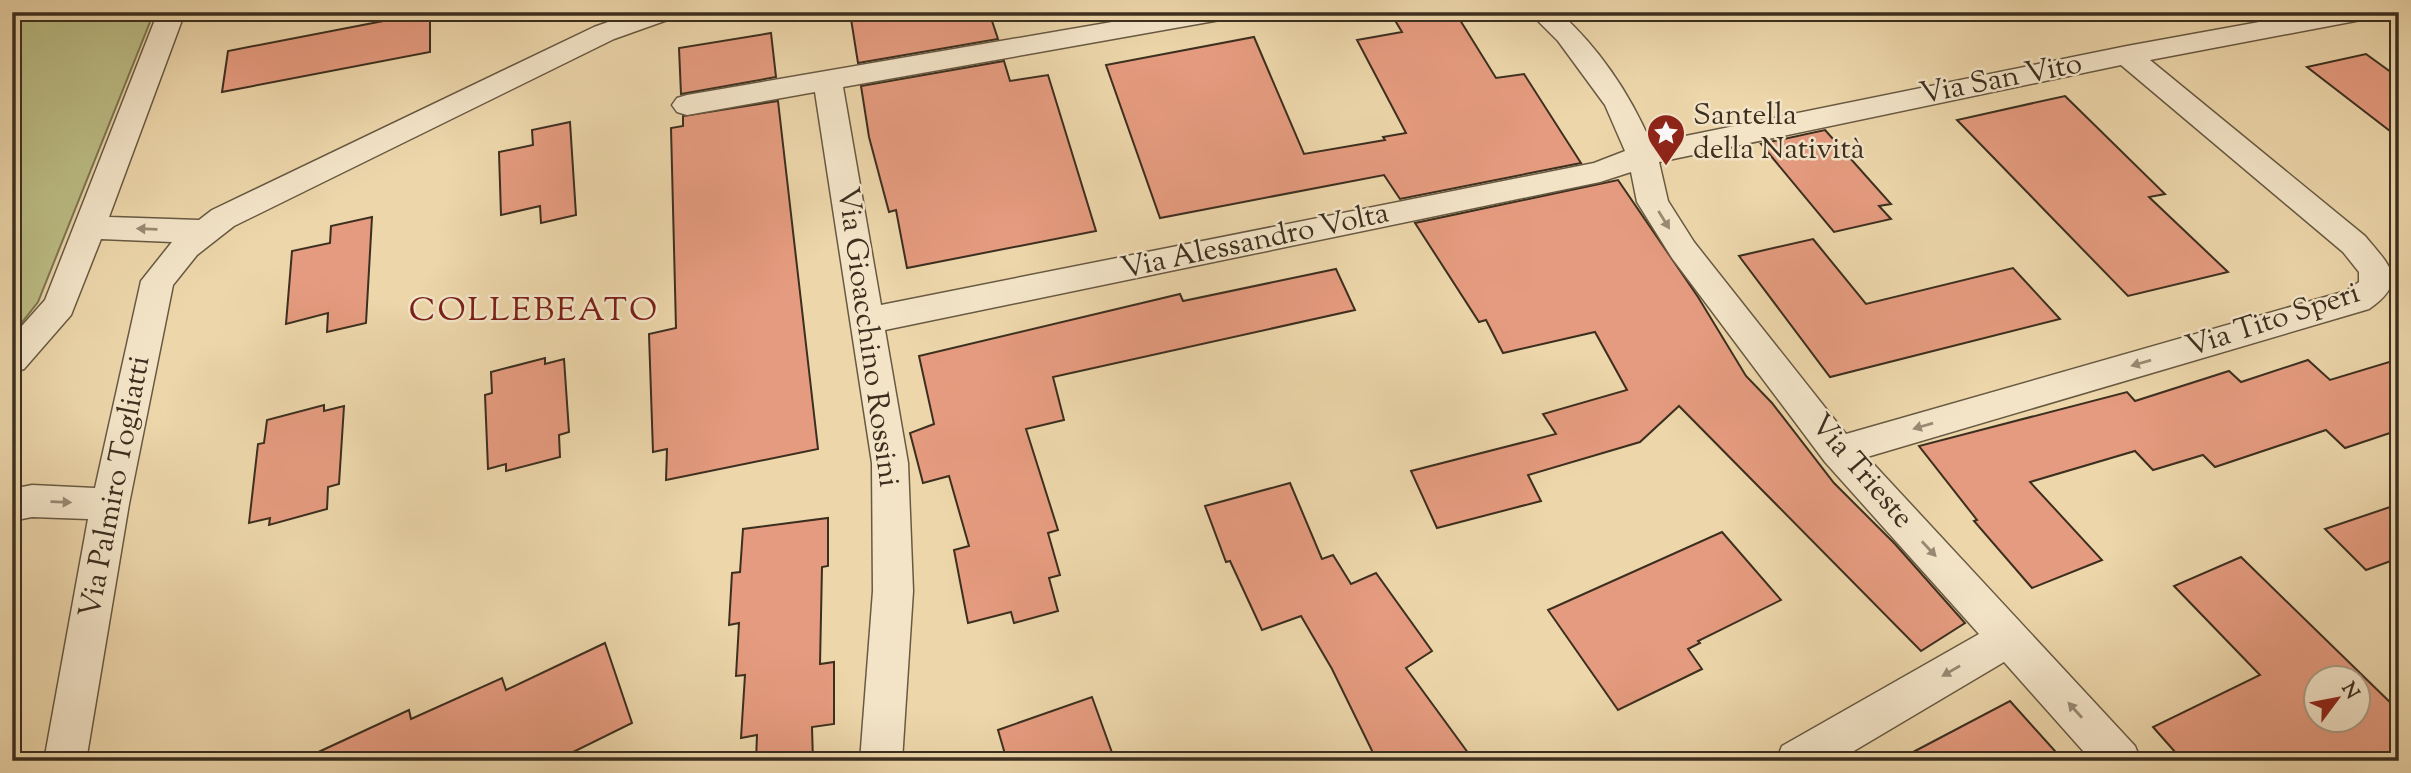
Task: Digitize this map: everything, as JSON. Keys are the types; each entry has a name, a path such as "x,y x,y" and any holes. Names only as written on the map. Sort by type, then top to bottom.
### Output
{"street":[{"path":"12,360 59,306 172,12"},
{"name":"Via Palmiro Togliatti","path":"65,761 110,504 158,281 186,247 205,232 223,218 273,191 604,33 663,12"},
{"path":"687,105 1220,12"},
{"name":"Via Trieste","path":"1542,12 1568,35 1619,103 1642,156 1653,202 1683,250 1838,451 2120,761"},
{"name":"Via San Vito","path":"1642,156 1692,143 2127,55 2361,12"},
{"name":"Via Tito Speri","path":"1838,451 2357,300 2375,288 2375,270 2354,244 2127,55"},
{"name":"Via Gioacchino Rossini","path":"828,81 890,463 892,591 881,761"},
{"name":"Via Alessandro Volta","path":"866,321 1600,172 1642,156"},
{"path":"88,227 205,232"},
{"path":"12,505 32,501 110,504"},
{"path":"1797,761 2010,637"}],"green space":[{"path":"12,12 154,12 38,302 12,335"}],"building":[{"path":"430,12 430,52 222,92 228,51"},
{"path":"894,12 989,12 998,39 858,63 851,19"},
{"path":"1390,12 1455,12 1496,78 1524,74 1581,163 1400,199 1384,175 1160,218 1106,65 1254,37 1304,154 1385,140 1383,137 1406,133 1357,40 1402,32"},
{"path":"771,33 776,77 681,94 679,48"},
{"path":"2366,54 2399,78 2399,138 2307,67"},
{"path":"1004,61 1010,81 1048,75 1096,231 907,268 896,210 889,212 869,137 861,86"},
{"path":"2065,96 2165,194 2149,197 2228,272 2128,296 1957,120"},
{"path":"778,101 818,449 666,480 667,449 653,452 649,334 676,328 671,128 683,126 683,116"},
{"path":"570,122 576,215 541,223 540,206 501,215 499,152 533,145 532,130"},
{"path":"1825,130 1891,204 1879,206 1891,219 1834,232 1761,144"},
{"path":"1618,180 1698,297 1746,376 1772,403 1834,483 1895,544 1965,623 1921,651 1679,406 1640,442 1528,475 1541,501 1437,528 1411,471 1556,434 1543,414 1627,390 1595,332 1503,353 1486,320 1479,322 1415,223"},
{"path":"372,217 366,323 327,332 328,313 286,324 292,251 330,243 331,226"},
{"path":"1813,239 1866,304 2013,268 2060,319 1830,377 1739,256"},
{"path":"1336,269 1355,310 1053,377 1064,420 1026,429 1058,530 1048,533 1060,575 1049,578 1058,611 1014,623 1011,612 968,623 954,550 969,546 949,476 923,483 910,433 934,424 919,356 1180,294 1183,301"},
{"path":"545,358 545,364 564,359 569,432 559,435 560,457 506,471 506,464 488,469 485,395 492,393 491,372"},
{"path":"2399,359 2399,430 2345,448 2326,430 2215,467 2203,455 2153,470 2135,451 2030,482 2102,560 2032,588 1974,521 1977,520 1919,446 2127,392 2135,401 2229,371 2241,382 2308,360 2330,380"},
{"path":"324,405 324,411 344,406 339,484 328,487 327,509 269,525 270,518 249,523 258,444 264,443 267,420"},
{"path":"1290,483 1322,559 1333,555 1351,584 1376,573 1432,651 1406,668 1474,761 1377,761 1332,669 1301,616 1262,630 1230,561 1226,562 1205,506"},
{"path":"2399,504 2399,558 2366,570 2325,529"},
{"path":"828,518 828,566 822,567 820,664 834,662 834,724 812,727 813,761 756,761 757,735 741,738 745,675 736,676 739,623 729,625 732,573 740,572 743,529"},
{"path":"1722,532 1781,600 1698,641 1700,643 1688,649 1702,669 1618,710 1548,610"},
{"path":"2241,557 2351,664 2302,664 2302,734 2372,734 2372,685 2399,711 2399,753 2383,761 2183,761 2153,727 2260,675 2174,586"},
{"path":"605,643 632,723 555,761 299,761 409,710 411,719 502,678 506,690"},
{"path":"1092,697 1115,761 1007,761 998,730"},
{"path":"2010,701 2064,761 1896,761"}],"place":[{"name":"Santella della Natività","path":"1666,167"}],"district":[{"name":"COLLEBEATO","path":"534,312"}]}
